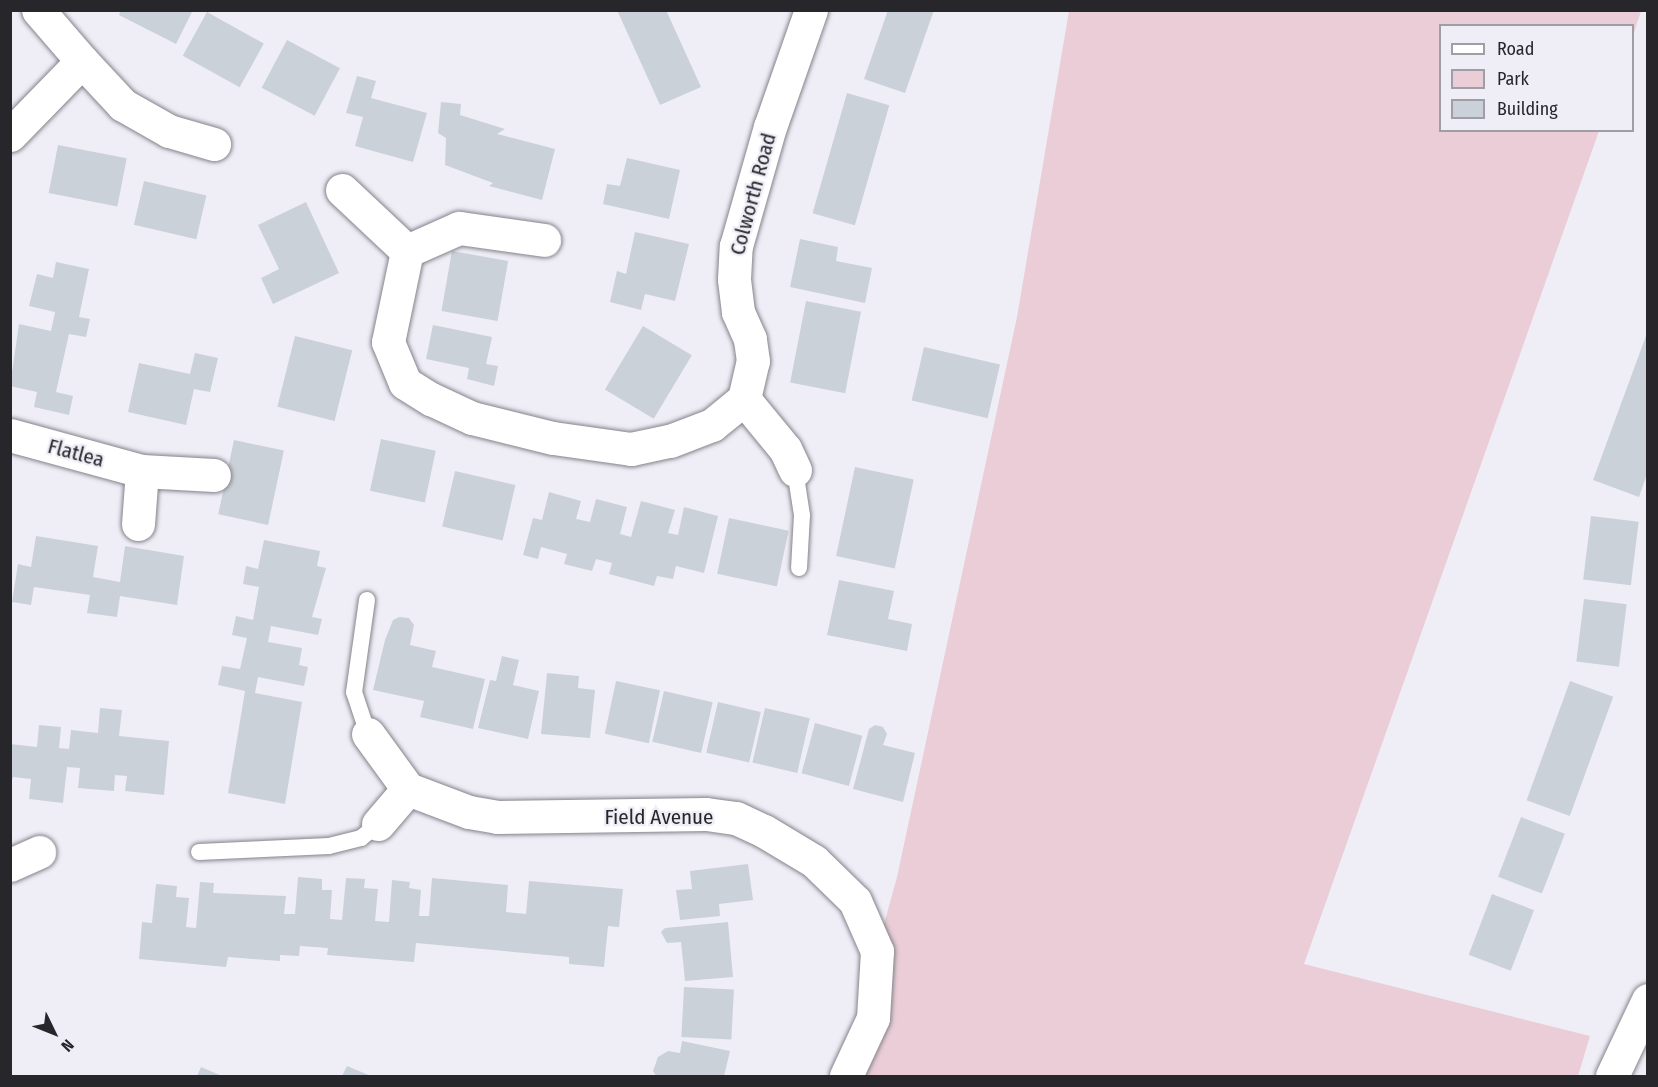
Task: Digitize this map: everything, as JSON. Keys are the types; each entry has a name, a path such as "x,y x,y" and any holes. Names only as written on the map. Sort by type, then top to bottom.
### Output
{"street":[{"path":"38,10 123,105 169,131 214,144"},
{"name":"Colworth Road","path":"744,399 753,361 750,339 738,312 734,279 736,246 770,127 811,10"},
{"path":"10,135 82,61"},
{"path":"342,190 407,251"},
{"path":"407,251 459,228 544,240"},
{"path":"407,251 388,342 405,384 472,418 553,438 631,449 670,441 712,426 744,399 785,449 795,470"},
{"name":"Flatlea","path":"10,435 142,471 214,475"},
{"path":"138,524 142,471"},
{"path":"368,734 408,789 378,824"},
{"name":"Field Avenue","path":"408,789 470,812 497,817 706,814 736,818 814,861 855,901 876,951 873,1018 846,1077"},
{"path":"1612,1077 1647,1000"}],"lane":[{"path":"795,470 801,515 799,568"},
{"path":"367,600 354,692 368,734"},
{"path":"199,852 329,846 361,838 378,824"}],"green space":[{"path":"1069,11 1641,11 1634,33 1634,24 1439,24 1439,132 1599,132 1304,964 1590,1036 1578,1076 865,1076 886,1022 893,947 881,935 897,877 1017,317"}],"building":[{"path":"121,10 193,10 176,44 119,15"},
{"path":"617,10 666,10 701,87 660,105"},
{"path":"888,10 934,10 905,93 864,79"},
{"path":"207,12 264,44 240,87 183,56"},
{"path":"287,40 340,68 315,116 262,88"},
{"path":"357,76 376,81 371,98 427,113 413,162 355,146 363,117 346,113"},
{"path":"847,93 889,105 855,225 813,213"},
{"path":"441,102 461,104 460,115 505,129 497,134 555,149 542,200 489,186 493,183 445,165 446,138 438,133"},
{"path":"58,145 127,158 117,206 49,193"},
{"path":"627,158 680,170 669,219 603,204 607,184 620,186"},
{"path":"144,181 206,195 196,239 134,225"},
{"path":"306,202 339,273 273,304 261,278 279,269 258,225"},
{"path":"635,232 689,244 675,301 645,294 641,310 610,302 617,271 626,274"},
{"path":"800,239 838,247 836,261 872,268 865,303 790,287"},
{"path":"452,251 508,261 498,321 441,311"},
{"path":"56,262 89,269 79,317 90,319 86,337 69,334 56,392 73,396 69,415 34,407 37,392 10,386 19,324 51,331 55,312 29,306 37,274 53,278"},
{"path":"806,301 861,312 845,393 790,382"},
{"path":"433,325 492,337 486,364 498,366 494,386 467,379 469,368 426,359"},
{"path":"643,326 692,355 654,419 605,389"},
{"path":"1647,333 1647,474 1639,497 1593,480"},
{"path":"295,336 352,350 335,421 277,407"},
{"path":"924,347 1000,365 988,418 912,401"},
{"path":"195,353 218,358 210,392 194,389 186,425 128,412 139,363 190,374"},
{"path":"381,439 436,451 425,502 370,491"},
{"path":"234,440 284,451 268,525 218,514"},
{"path":"855,467 914,479 895,568 836,556"},
{"path":"455,471 515,485 503,540 442,527"},
{"path":"549,492 581,501 576,519 590,522 596,499 627,507 620,534 631,537 641,501 675,510 668,533 678,535 684,507 718,516 704,573 676,566 673,579 657,576 654,586 609,574 612,563 596,559 592,571 564,564 567,554 541,547 538,559 523,555 533,518 542,520"},
{"path":"1591,516 1639,522 1631,585 1583,580"},
{"path":"729,518 789,531 777,586 717,574"},
{"path":"36,536 98,546 93,577 120,582 125,546 184,556 177,605 120,596 117,617 87,613 90,595 34,587 31,605 12,602 18,564 31,567"},
{"path":"264,540 320,551 317,566 326,568 312,617 322,619 318,635 271,626 268,642 302,648 299,665 308,667 304,686 258,677 255,693 302,702 285,804 228,793 245,691 218,685 222,666 240,669 247,638 232,635 236,616 253,620 259,587 243,584 246,566 258,569"},
{"path":"839,580 894,591 888,619 912,624 907,651 827,635"},
{"path":"1584,599 1627,604 1619,667 1576,662"},
{"path":"399,617 409,618 414,625 410,645 436,651 432,667 485,679 473,729 420,717 424,701 373,690 385,640 393,620"},
{"path":"502,656 519,660 513,685 539,691 528,739 478,728 490,680 496,681"},
{"path":"547,673 579,676 578,688 595,690 590,738 541,734"},
{"path":"616,681 660,690 649,743 605,734"},
{"path":"1570,681 1613,697 1570,816 1527,800"},
{"path":"664,691 713,702 701,753 652,742"},
{"path":"718,702 761,712 749,763 706,753"},
{"path":"100,708 122,710 119,736 169,741 164,795 125,791 127,776 115,775 114,791 78,788 80,768 67,767 63,803 29,799 31,779 13,777 10,788 10,744 37,747 39,725 61,727 59,748 69,749 71,730 98,733"},
{"path":"765,708 810,718 797,773 752,763"},
{"path":"815,723 862,736 849,786 802,773"},
{"path":"875,725 883,727 887,734 883,745 915,753 903,802 853,789 869,729"},
{"path":"1521,817 1565,834 1542,894 1498,877"},
{"path":"748,864 753,900 719,904 720,916 680,920 676,890 692,889 690,871"},
{"path":"298,877 322,879 322,890 332,890 330,919 342,920 346,878 365,879 364,888 378,889 375,921 389,922 392,880 410,882 409,888 421,890 419,916 429,916 432,878 508,885 506,912 526,914 529,881 623,889 619,927 608,926 604,967 569,964 569,957 416,943 414,962 327,955 328,948 300,946 299,956 280,955 280,961 228,957 226,967 139,959 142,922 152,923 156,884 177,886 176,897 189,898 186,927 196,928 200,882 214,883 213,893 286,896 284,914 295,914"},
{"path":"1492,894 1534,910 1511,971 1469,955"},
{"path":"728,922 733,977 685,981 681,942 667,943 661,932 665,928"},
{"path":"684,987 734,990 731,1040 681,1037"},
{"path":"682,1041 730,1051 724,1076 656,1076 653,1071 658,1057 668,1051 680,1053"},
{"path":"347,1066 371,1076 342,1076"},
{"path":"201,1067 222,1076 197,1076"}]}
